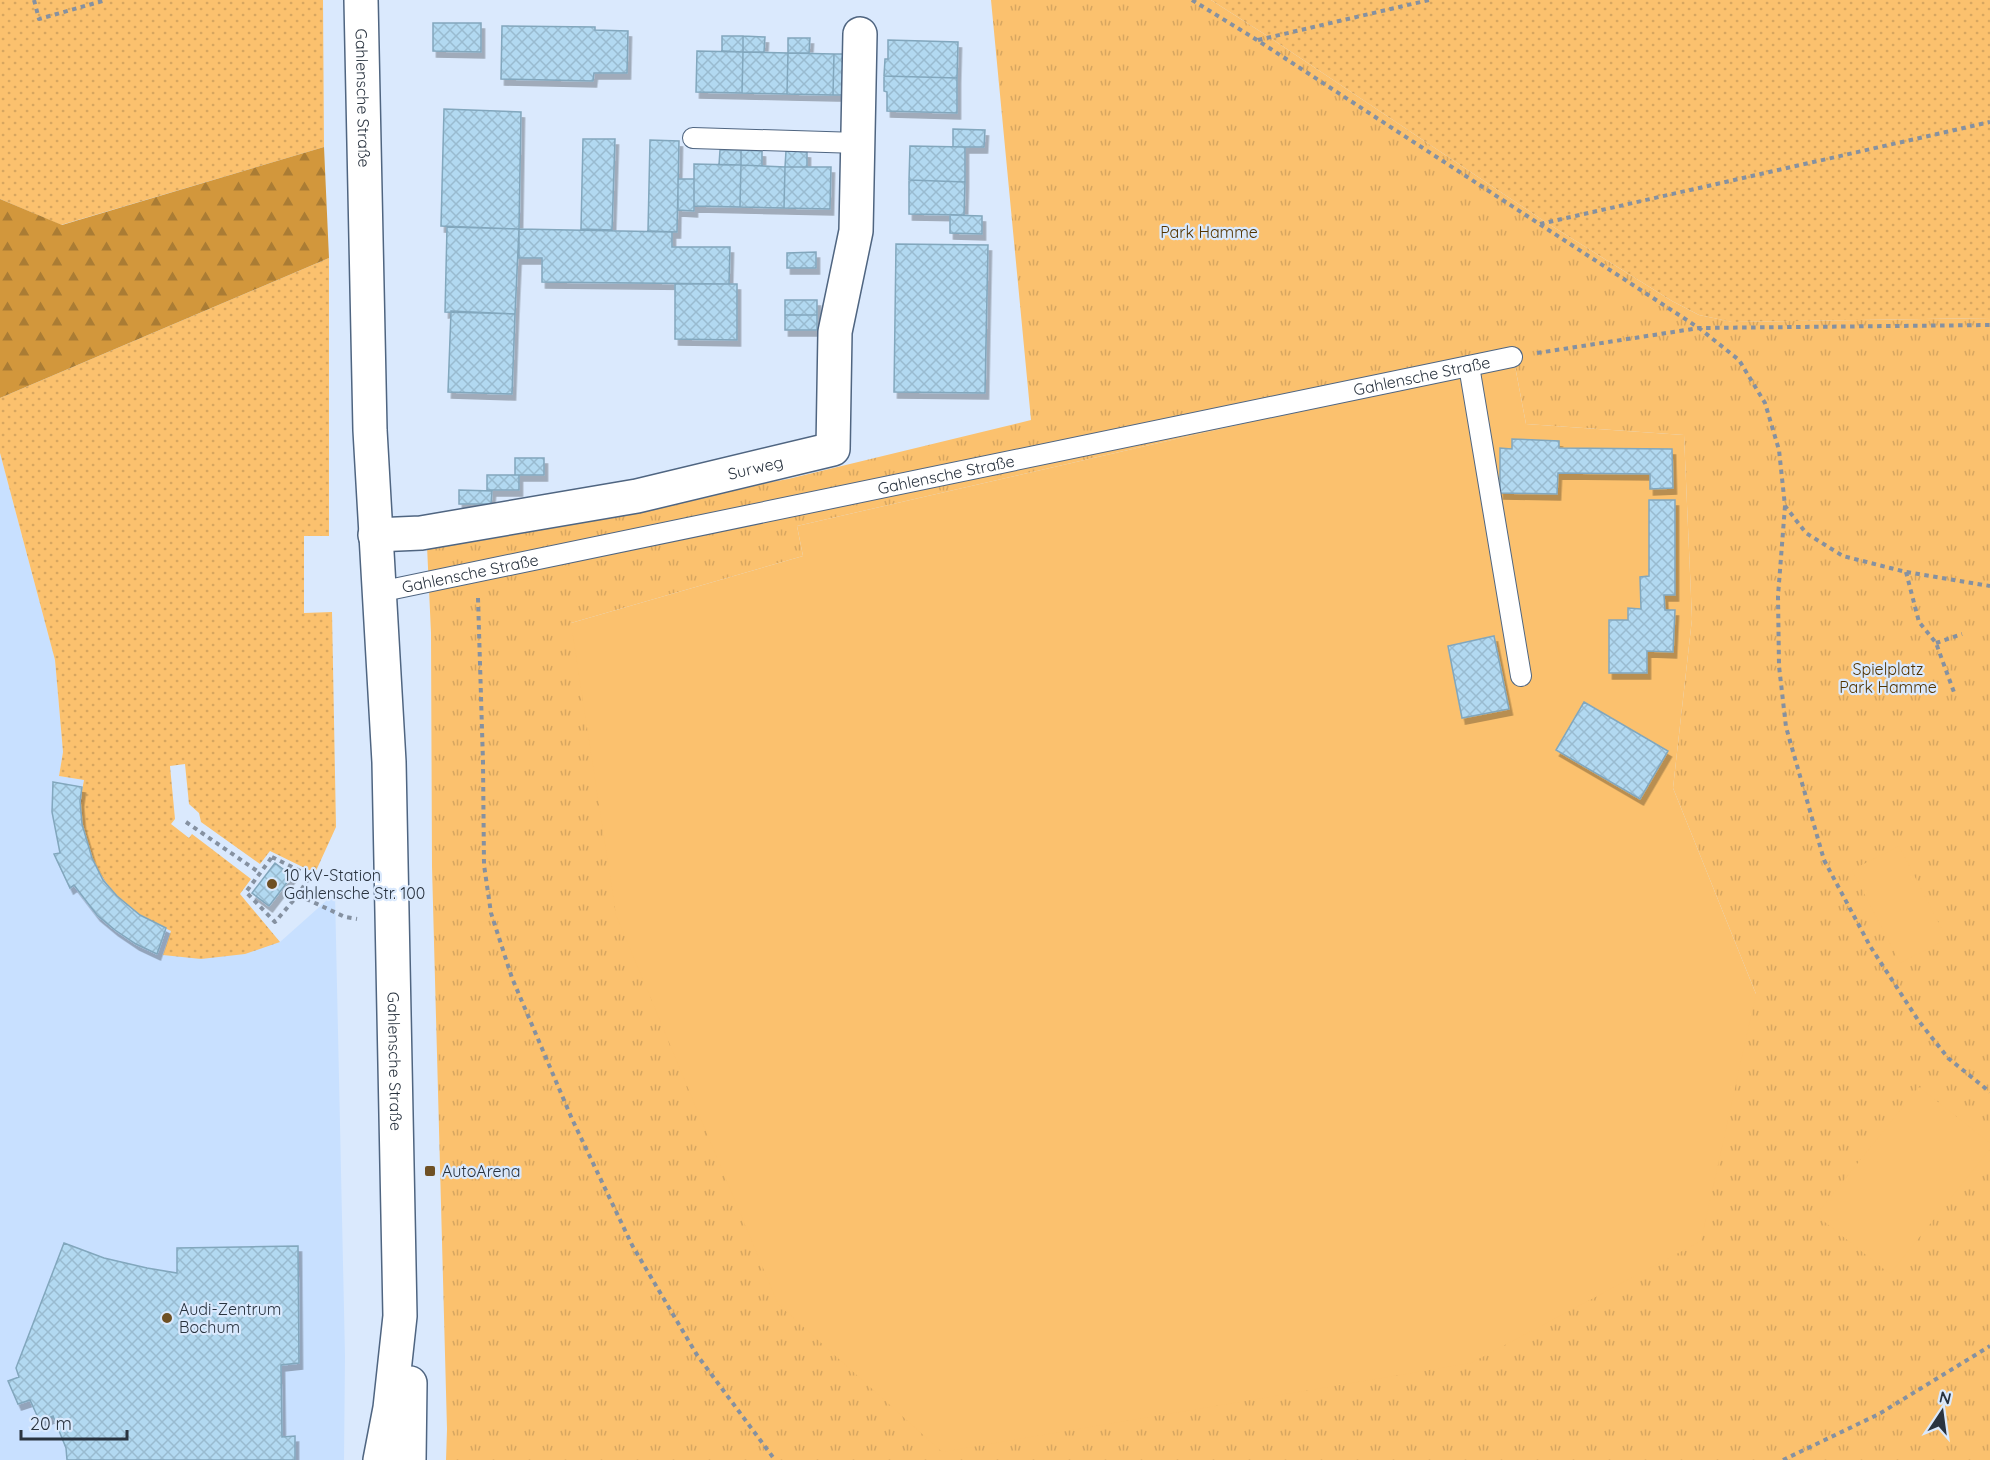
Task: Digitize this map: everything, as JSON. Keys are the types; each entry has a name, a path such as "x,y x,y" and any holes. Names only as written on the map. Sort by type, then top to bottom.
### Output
{"street":[{"name":"Gahlensche Straße","path":"361,0 370,430 389,762 400,1316 390,1408 380,1460"},
{"name":"Surweg","path":"375,535 422,533 637,496 833,449 835,332 856,231 860,33"},
{"name":"Gahlensche Straße","path":"400,1316 410,1367 409,1460"}],"lane":[{"path":"693,138 858,143"},
{"name":"Gahlensche Straße","path":"379,592 1512,357"},
{"path":"1469,366 1521,676"}],"path":[{"path":"34,0 39,19 106,0"},
{"path":"1192,0 1700,328 1739,360 1765,403 1779,450 1785,506 1778,596 1779,666 1786,727 1824,860 1870,946 1918,1020 1948,1058 1990,1092"},
{"path":"1257,40 1429,0"},
{"path":"1539,224 1990,122"},
{"path":"1512,357 1700,328 1990,325"},
{"path":"1785,506 1806,533 1843,556 1906,572 1990,586"},
{"path":"477,571 484,865 491,913 512,978 572,1119 632,1245 696,1355 775,1460"},
{"path":"1906,572 1919,622 1936,643 1955,695"},
{"path":"1936,643 1962,633"},
{"path":"186,822 260,873"},
{"path":"272,857 310,876 298,895 275,922 246,892 272,857"},
{"path":"298,895 345,917 393,926"},
{"path":"1783,1460 1879,1414 1990,1346"}],"shaded area":[{"path":"0,453 55,660 63,752 59,776 84,780 82,787 92,858 109,888 132,909 172,931 163,955 280,942 335,893 345,1356 344,1460 0,1460"}],"green space":[{"path":"0,0 323,0 324,147 61,225 0,199"},
{"path":"991,0 1211,0 1547,223 1672,301 1699,315 1733,322 1990,318 1990,1460 446,1460 432,867 431,633 427,546 788,479 1031,420","holes":["1515,366 1526,424 1684,435 1692,619 1673,788 1756,994 571,623 803,556 797,526 1407,386"]},
{"path":"1211,0 1990,0 1990,318 1732,322 1699,315 1672,301 1547,223"},
{"path":"324,147 329,258 0,398 0,199 62,225"},
{"path":"329,258 329,536 304,536 304,613 332,612 336,827 315,873 270,851 260,864 201,822 199,813 189,804 185,764 170,766 175,819 171,824 189,838 192,834 251,879 240,894 280,942 245,954 201,959 163,955 171,931 140,915 118,896 106,882 89,851 81,816 84,780 59,776 63,752 55,660 0,453 0,398"},
{"path":"1515,366 1526,424 1684,435 1692,619 1673,788 1756,994 1701,1241 1471,1363 942,1452 778,1304 616,915 571,623 803,556 797,526 1407,386"},
{"path":"1899,846 1947,939 1900,963 1852,870"},
{"path":"1919,1087 1990,1143 1990,1149 1890,1274 1816,1215"}],"building":[{"path":"433,23 481,23 481,52 433,51"},
{"path":"502,26 595,27 595,30 628,31 627,73 594,73 593,81 501,79"},
{"path":"722,36 743,36 743,52 722,51"},
{"path":"743,36 765,37 764,52 743,52"},
{"path":"788,38 810,38 809,53 788,53"},
{"path":"888,40 958,42 957,78 884,76 885,59 888,59"},
{"path":"697,51 743,52 742,93 696,92"},
{"path":"743,52 788,53 787,94 742,93"},
{"path":"788,53 834,54 833,95 787,94"},
{"path":"834,54 850,54 849,95 833,95"},
{"path":"884,76 957,78 957,113 887,111"},
{"path":"444,109 521,112 519,229 441,226"},
{"path":"953,129 985,130 984,147 953,147"},
{"path":"583,139 615,139 612,230 581,229"},
{"path":"650,140 679,141 677,232 648,231"},
{"path":"910,146 965,147 965,182 909,180"},
{"path":"720,150 741,150 741,165 719,165"},
{"path":"741,150 762,151 762,166 741,165"},
{"path":"786,151 807,152 807,167 785,167"},
{"path":"694,164 741,165 740,207 694,206"},
{"path":"741,165 785,167 784,208 740,207"},
{"path":"785,167 831,167 830,209 784,208"},
{"path":"678,179 694,179 694,211 678,210"},
{"path":"909,180 965,182 964,215 909,214"},
{"path":"950,215 982,216 982,234 950,233"},
{"path":"447,227 519,229 515,314 445,312"},
{"path":"519,229 672,232 672,247 730,247 729,284 542,282 542,258 519,258"},
{"path":"896,244 988,245 985,393 894,392"},
{"path":"816,252 816,268 787,268 787,253"},
{"path":"675,284 737,284 737,340 675,339"},
{"path":"785,300 817,300 817,315 785,315"},
{"path":"451,311 515,314 512,394 448,392"},
{"path":"785,315 817,315 817,330 785,330"},
{"path":"1512,439 1559,441 1559,448 1672,449 1673,488 1650,489 1650,474 1558,473 1557,494 1500,493 1500,448 1512,449"},
{"path":"515,458 544,458 544,475 515,475"},
{"path":"487,475 519,475 519,490 487,490"},
{"path":"459,490 492,491 491,504 459,504"},
{"path":"1649,500 1675,500 1675,595 1664,595 1665,610 1675,610 1673,652 1647,651 1647,673 1609,673 1609,620 1628,620 1628,608 1641,609 1640,577 1649,576"},
{"path":"1494,636 1509,709 1462,718 1448,646"},
{"path":"1584,702 1668,751 1640,799 1556,750"},
{"path":"53,782 82,787 80,801 82,824 92,858 103,880 117,896 140,915 166,928 157,954 115,930 97,915 74,885 70,888 54,854 60,853 52,812"},
{"name":"10 kV-Station Gahlensche Str. 100","path":"275,863 292,876 269,906 252,893"},
{"name":"Audi-Zentrum Bochum","path":"64,1243 104,1258 177,1273 177,1248 298,1246 299,1363 281,1365 282,1437 295,1436 295,1460 67,1460 66,1448 53,1416 40,1422 30,1400 18,1404 8,1381 19,1377 16,1368"}],"place":[{"name":"10 kV-Station Gahlensche Str. 100","path":"272,884"},
{"name":"AutoArena","path":"430,1171"},
{"name":"Audi-Zentrum Bochum","path":"167,1318"}],"park label":[{"name":"Park Hamme","path":"1209,232"},
{"name":"Spielplatz Park Hamme","path":"1888,678"}]}
